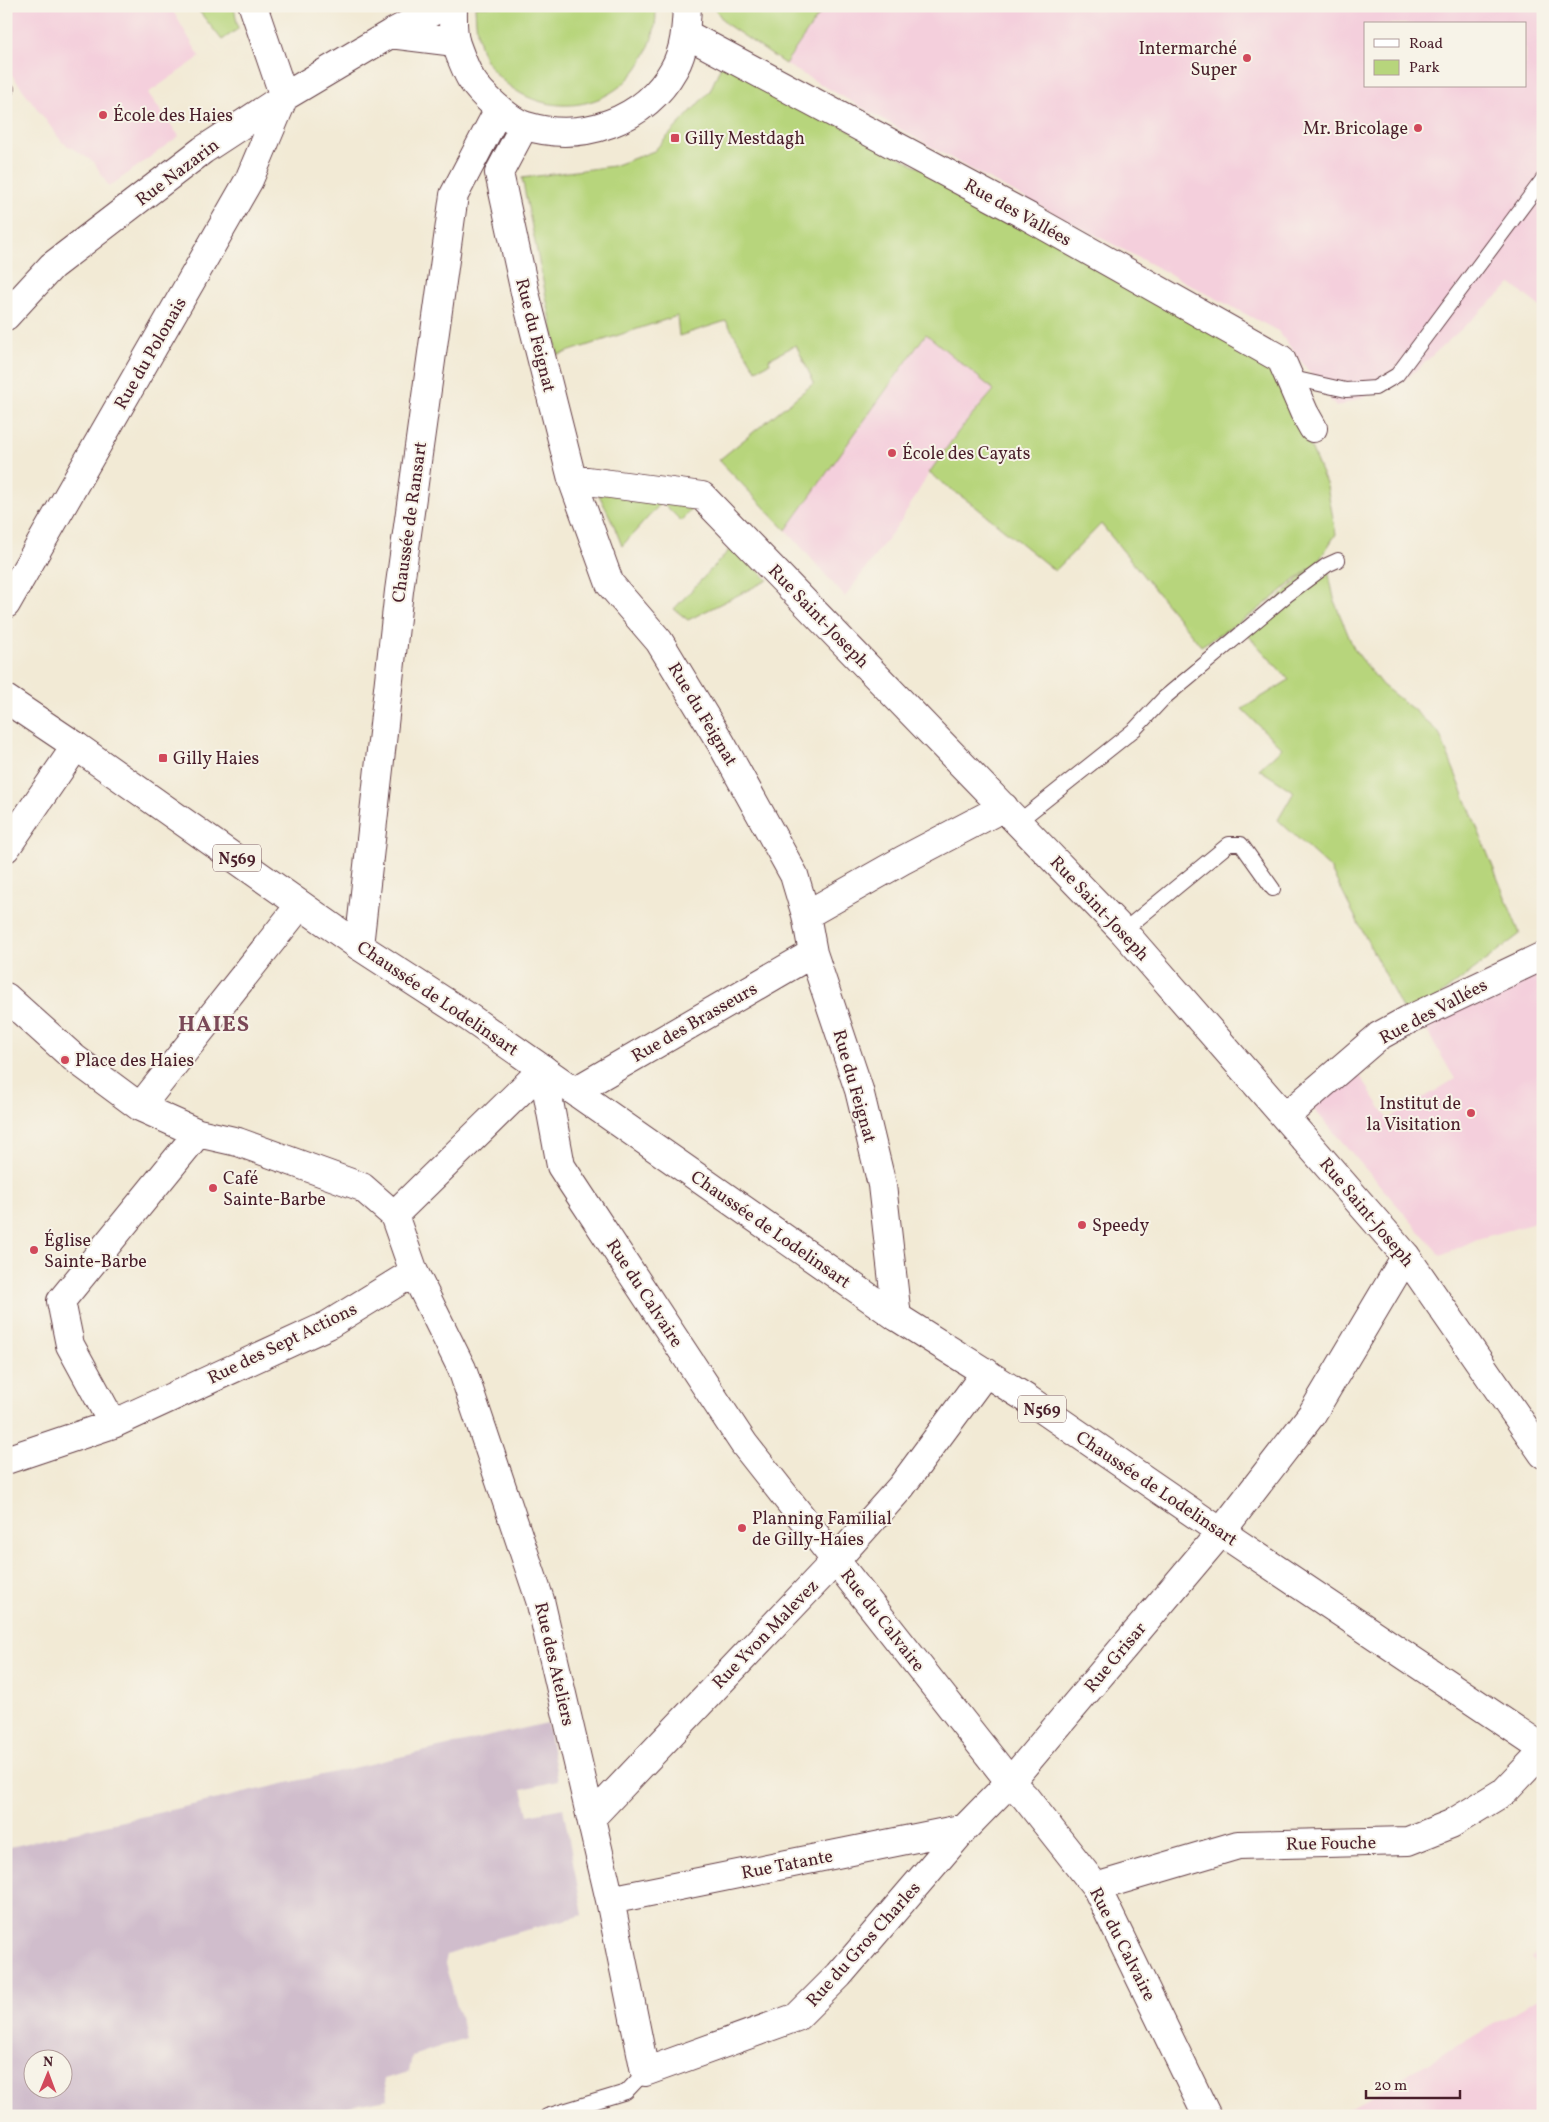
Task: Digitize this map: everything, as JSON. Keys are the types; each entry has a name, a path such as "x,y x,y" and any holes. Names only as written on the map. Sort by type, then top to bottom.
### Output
{"street":[{"path":"253,6 284,97"},
{"name":"Rue Nazarin","path":"6,316 52,266 203,150 284,97 390,34 443,6"},
{"path":"453,6 455,42 472,80 499,109 524,126 550,130 587,130 622,120 652,98 674,68 686,34 686,6"},
{"path":"390,34 455,42"},
{"name":"Rue des Vallées","path":"686,34 1016,210 1281,359 1313,428"},
{"name":"Rue du Polonais","path":"6,604 249,180 284,97"},
{"name":"Chaussée de Ransart","path":"359,946 399,591 454,195 499,109"},
{"name":"Rue du Feignat","path":"524,126 499,173 526,297 572,479 610,584 659,641 721,743 794,875 806,915 813,953 859,1090 882,1185 897,1317"},
{"name":"Rue Saint-Joseph","path":"572,479 702,496 1123,931 1406,1256 1543,1454"},
{"name":"Chaussée de Lodelinsart","path":"6,700 76,746 359,946 467,1016 576,1091 897,1317 1029,1400 1543,1749"},
{"path":"6,848 76,746"},
{"path":"806,915 903,860 1011,815"},
{"path":"140,1107 300,905"},
{"name":"Rue des Brasseurs","path":"576,1091 813,953"},
{"name":"Rue des Vallées","path":"1285,1117 1379,1036 1408,1020 1543,956"},
{"path":"6,997 74,1058 140,1107 198,1133 238,1142 362,1187 394,1215 414,1272"},
{"path":"394,1215 543,1069"},
{"name":"Rue du Calvaire","path":"543,1069 561,1166 744,1444 1010,1782 1025,1797 1096,1888 1207,2116"},
{"path":"113,1424 70,1344 61,1301 198,1133"},
{"name":"Rue Grisar","path":"1010,1782 1221,1532 1312,1414 1406,1256"},
{"name":"Rue des Sept Actions","path":"6,1460 113,1424 328,1325 414,1272"},
{"name":"Rue des Ateliers","path":"414,1272 462,1368 540,1600 610,1900 646,2072"},
{"name":"Rue Yvon Malevez","path":"591,1818 836,1560 901,1487 986,1372"},
{"name":"Rue Fouche","path":"1096,1888 1238,1845 1408,1841 1451,1824 1505,1791 1543,1749"},
{"name":"Rue du Gros Charles","path":"646,2072 796,2017 838,1975 965,1828 1010,1782"},
{"name":"Rue Tatante","path":"610,1900 965,1828"}],"lane":[{"path":"1288,377 1346,390 1375,388 1397,375 1543,179"},
{"path":"1011,815 1136,729 1164,698 1287,595 1327,565 1338,560"},
{"path":"1123,931 1229,844 1241,844 1273,889"},
{"name":"Rue du Gros Charles","path":"547,2116 626,2092 646,2072"}],"shaded area":[{"name":"École des Haies","path":"6,6 170,6 200,57 148,93 179,136 109,187 94,162 62,142 6,67"},
{"path":"825,6 1543,6 1543,309 1511,284 1403,382 1336,407 1278,331 981,175 785,64"},
{"name":"École des Cayats","path":"926,333 994,390 958,432 929,473 902,519 845,597 786,530"},
{"name":"Institut de la Visitation","path":"1541,970 1543,1221 1477,1239 1441,1256 1312,1107 1355,1068 1388,1119 1455,1079 1421,1021"},
{"path":"547,1723 558,1781 522,1789 528,1815 563,1808 583,1915 500,1937 447,1955 445,1964 466,2038 412,2056 409,2072 384,2079 388,2099 320,2111 321,2116 6,2116 6,1848"},
{"path":"1543,1950 1543,1976 1531,1958"},
{"path":"1543,1996 1543,2116 1336,2116"}],"green space":[{"path":"195,6 234,6 238,29 222,40"},
{"path":"475,6 655,6 656,17 653,35 647,51 633,73 616,90 595,100 572,105 550,104 527,97 507,84 489,65 480,44"},
{"path":"713,6 825,6 785,64 725,23"},
{"path":"722,63 1271,353 1327,486 1336,534 1318,562 1327,565 1335,603 1354,649 1382,685 1439,733 1520,934 1408,1020 1330,868 1278,820 1294,792 1259,769 1282,748 1242,709 1289,680 1244,631 1310,568 1254,613 1201,646 1101,524 1055,571 976,507 929,473 958,432 994,390 926,334 786,530 719,460 814,383 796,345 769,359 770,363 756,370 726,321 679,336 677,316 558,355 522,178 613,166 654,151 710,91"},
{"path":"592,481 692,508 681,521 662,502 622,546"},
{"path":"733,546 768,580 688,620 674,609"}],"place":[{"name":"Intermarché Super","path":"1247,58"},
{"name":"École des Haies","path":"103,115"},
{"name":"Mr. Bricolage","path":"1418,128"},
{"name":"Gilly Mestdagh","path":"675,138"},
{"name":"École des Cayats","path":"892,453"},
{"name":"Gilly Haies","path":"163,758"},
{"name":"Place des Haies","path":"65,1060"},
{"name":"Institut de la Visitation","path":"1471,1113"},
{"name":"Café Sainte-Barbe","path":"213,1188"},
{"name":"Speedy","path":"1082,1225"},
{"name":"Église Sainte-Barbe","path":"34,1250"},
{"name":"Planning Familial de Gilly-Haies","path":"742,1528"}],"district":[{"name":"HAIES","path":"214,1023"}]}
